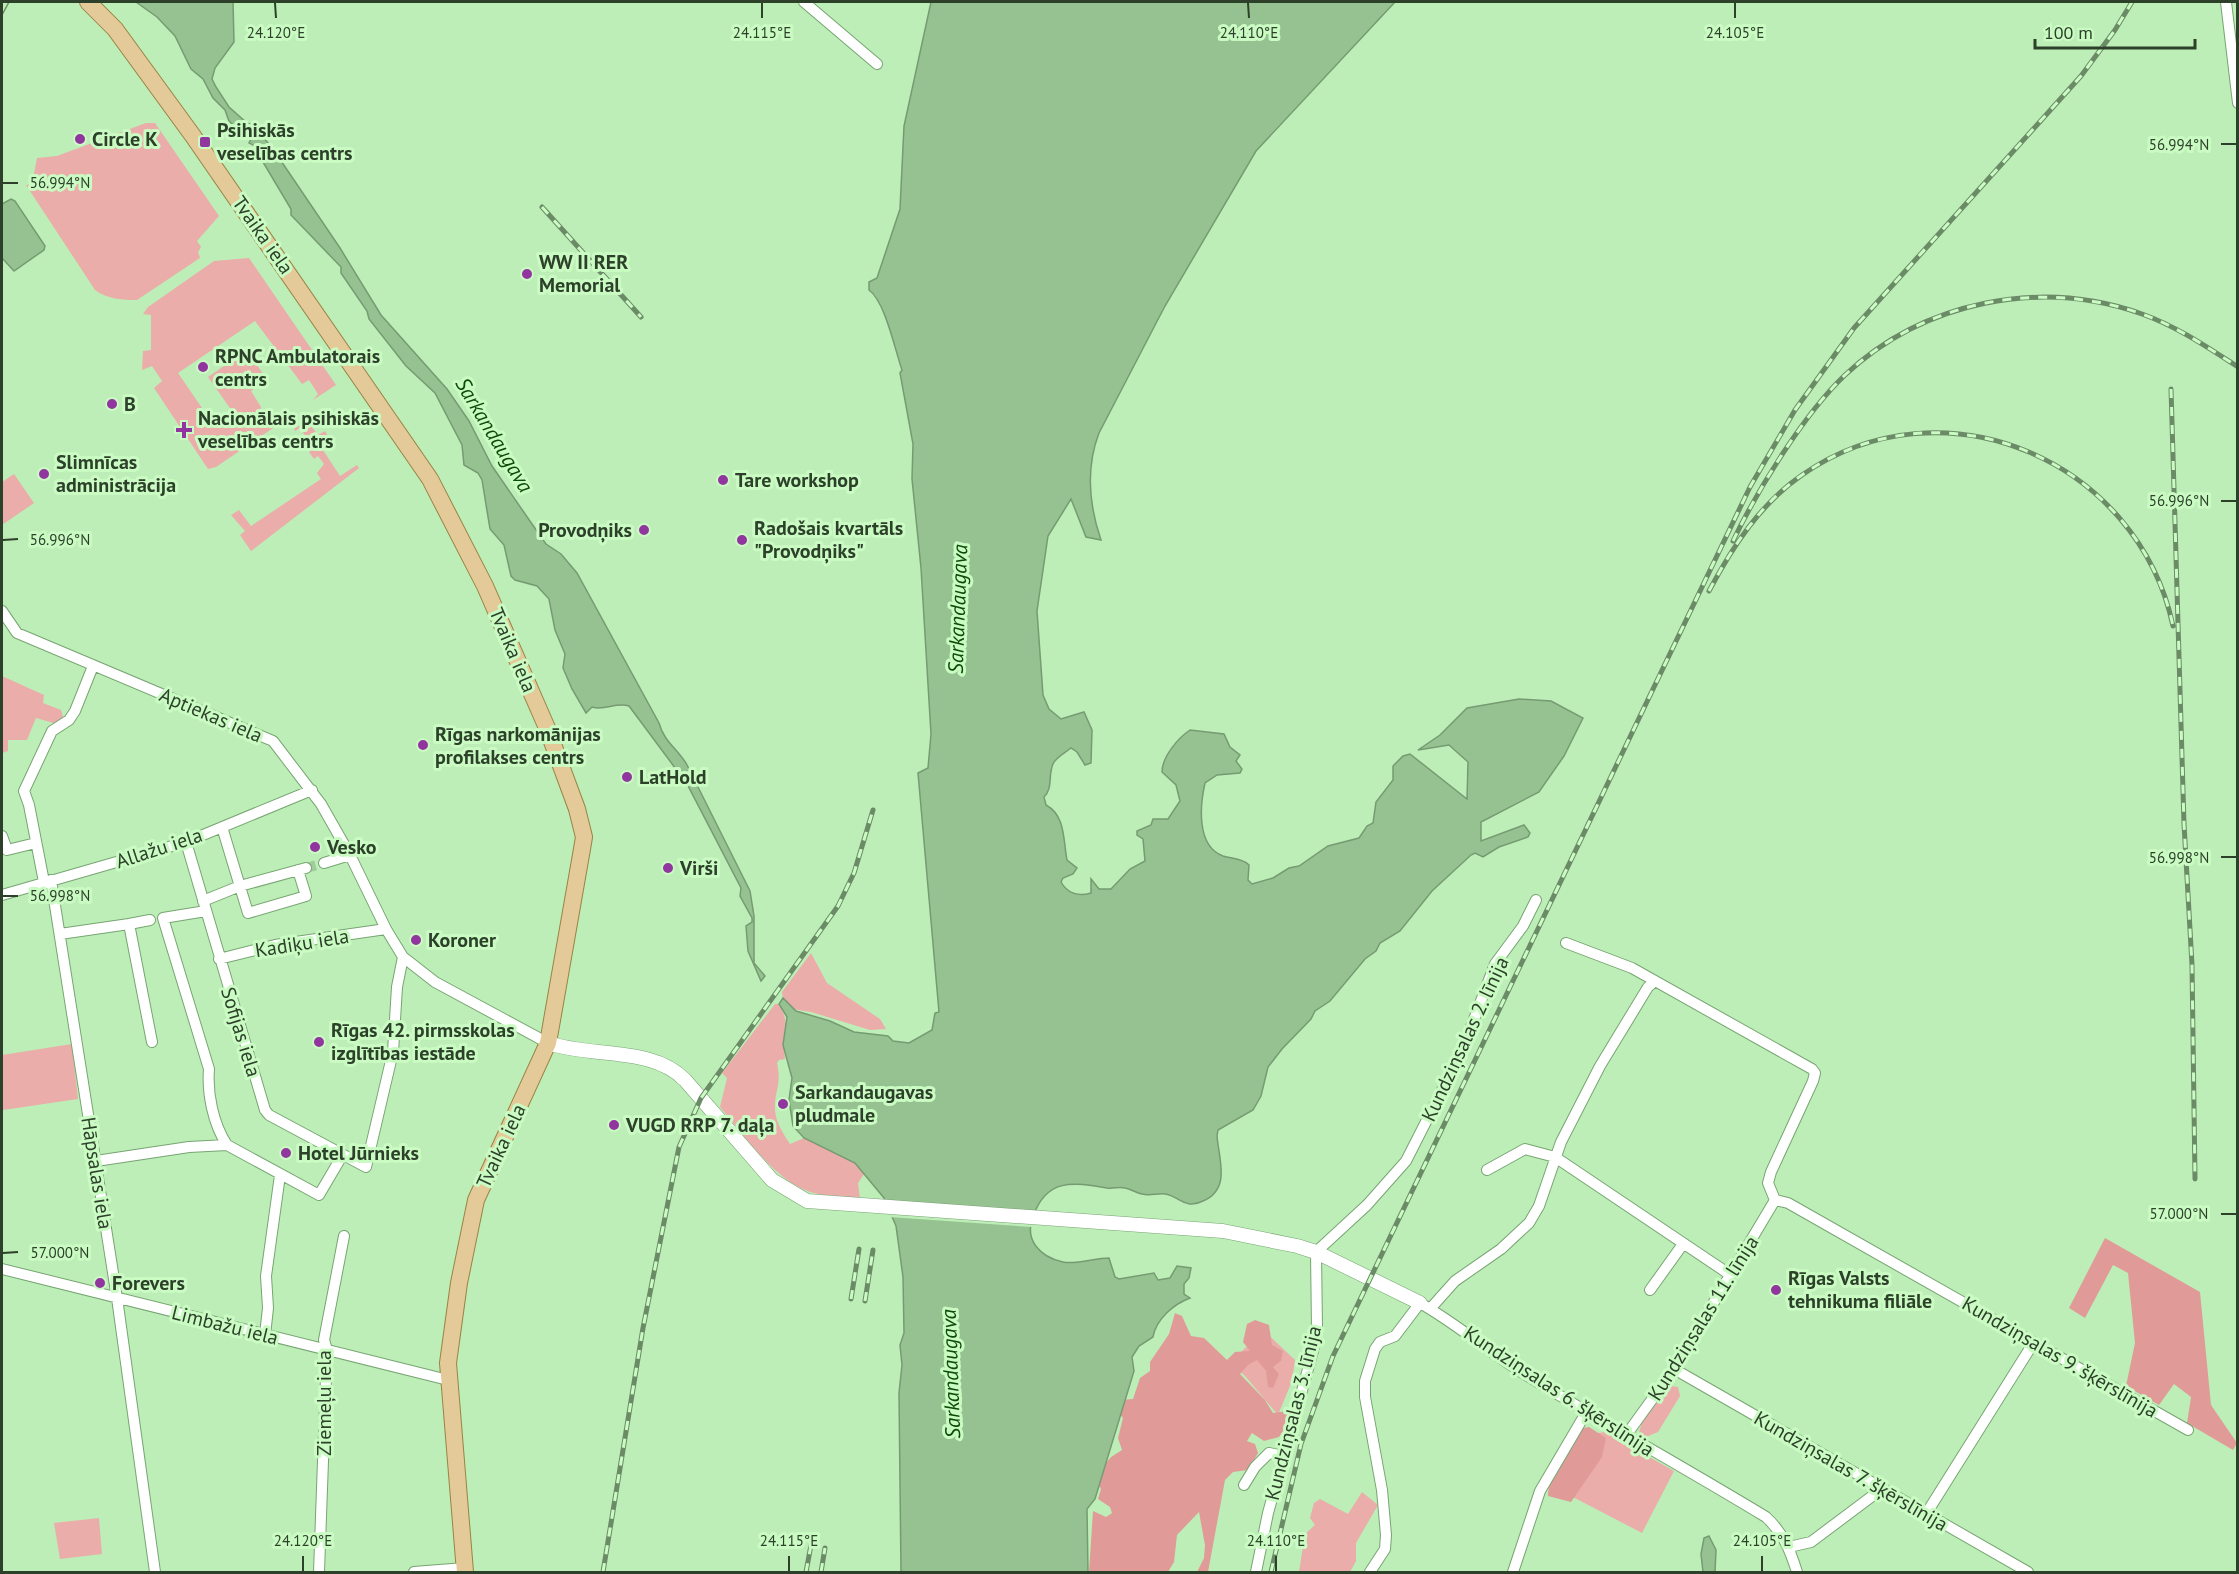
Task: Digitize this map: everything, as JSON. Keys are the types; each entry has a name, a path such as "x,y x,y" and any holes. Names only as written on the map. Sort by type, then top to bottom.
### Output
{"main road":[{"name":"Tvaika iela","path":"88,2 115,29 193,136 422,465 447,509 504,626 563,769 584,837 548,1043 476,1200 459,1282 449,1350 448,1380 465,1570"}],"street":[{"path":"804,2 877,64"},
{"path":"2226,2 2238,103"},
{"name":"Aptiekas iela","path":"2,611 17,633 273,741 312,790 350,855 386,929 404,957 435,982 548,1043"},
{"name":"Hāpsalas iela","path":"93,666 75,711 69,720 52,731 24,791 60,934 117,1298 155,1572"},
{"name":"Allažu iela","path":"2,895 186,843 312,790"},
{"path":"222,827 240,886 248,913 306,896 302,869 240,886 204,906 163,918 209,1068 207,1086 220,1135 227,1145 319,1196 342,1156"},
{"path":"2,836 7,850 36,843"},
{"name":"Sofijas iela","path":"186,843 265,1110 269,1115 366,1167 393,1052 396,987 404,957"},
{"path":"324,863 350,855"},
{"name":"Kundziņsalas 2. līnija","path":"1316,1252 1367,1205 1406,1161 1462,1051 1495,964 1523,926 1536,900"},
{"path":"60,934 150,920"},
{"path":"129,924 152,1042"},
{"name":"Kadiķu iela","path":"219,958 275,945 386,929"},
{"path":"1566,943 1632,968 1815,1073 1771,1172 1768,1183 1775,1200"},
{"path":"1370,1572 1385,1549 1386,1535 1382,1490 1365,1397 1365,1381 1375,1349 1380,1342 1395,1336 1425,1306 1455,1281 1501,1249 1529,1222 1539,1206 1555,1157 1600,1066 1648,987 1654,982"},
{"name":"Kundziņsalas 6. šķērslīnija","path":"548,1043 565,1049 650,1060 670,1066 779,1185 807,1201 859,1207 1223,1231 1316,1252 1425,1306 1501,1359 1766,1517 1780,1531 1789,1547 1797,1572"},
{"path":"96,1161 189,1147 227,1145"},
{"path":"1487,1170 1525,1149 1555,1157 1729,1274"},
{"path":"265,1335 268,1308 266,1276 280,1175"},
{"name":"Kundziņsalas 11. līnija","path":"1627,1434 1674,1369 1775,1200"},
{"name":"Kundziņsalas 9. šķērslīnija","path":"1775,1200 1788,1203 2188,1430"},
{"name":"Ziemeļu iela","path":"319,1572 327,1350 324,1340 344,1236"},
{"path":"1650,1290 1683,1244"},
{"name":"Kundziņsalas 3. līnija","path":"1256,1572 1283,1456 1317,1329 1316,1252"},
{"name":"Limbažu iela","path":"2,1269 448,1380"},
{"path":"1926,1514 2034,1342"},
{"name":"Kundziņsalas 7. šķērslīnija","path":"1674,1369 2026,1572"},
{"path":"1513,1572 1540,1491 1587,1411"},
{"path":"1244,1485 1255,1467 1269,1453 1283,1456"},
{"path":"1789,1547 1811,1542 1883,1488"},
{"path":"414,1572 465,1570"}],"shaded area":[{"path":"146,123 155,123 219,216 197,241 201,247 198,252 200,258 137,300 126,300 104,295 95,290 26,185 32,184 37,158 57,156"},
{"path":"249,258 336,385 313,400 318,394 309,380 302,384 255,321 178,373 213,424 232,411 208,377 247,350 267,380 251,391 261,407 259,413 267,426 273,423 276,426 216,467 208,469 154,388 162,381 152,366 142,370 143,351 151,350 151,315 143,314 148,307 214,261"},
{"path":"313,416 315,419 309,423 318,435 325,431 330,440 321,447 340,476 357,465 359,468 251,551 240,535 245,531 231,515 239,510 251,526 321,479 317,473 324,464 318,456 314,459 309,452 314,448 300,428 295,431 294,429"},
{"path":"14,474 34,503 2,525 2,482"},
{"path":"2,676 44,695 43,703 61,710 63,717 57,724 36,718 27,740 8,740 8,751 2,753"},
{"path":"811,953 827,983 880,1019 886,1029 870,1030 811,1012 792,1009 783,998 782,992"},
{"path":"775,1004 779,1004 786,1025 785,1059 777,1063 779,1077 775,1110 778,1124 790,1144 804,1138 855,1163 864,1174 858,1183 860,1199 816,1194 784,1178 760,1156 720,1107 727,1078 722,1073"},
{"path":"72,1044 78,1099 3,1110 2,1055"},
{"path":"2105,1238 2200,1292 2211,1405 2237,1443 2233,1450 2187,1423 2191,1397 2174,1384 2159,1405 2126,1386 2135,1343 2128,1273 2113,1265 2085,1318 2069,1308"},
{"path":"1175,1313 1182,1316 1191,1336 1204,1338 1227,1360 1235,1352 1250,1351 1243,1342 1247,1324 1255,1320 1269,1325 1272,1345 1283,1351 1281,1361 1273,1367 1279,1374 1273,1388 1268,1387 1266,1371 1257,1360 1248,1365 1240,1374 1265,1400 1273,1413 1288,1411 1292,1418 1279,1437 1264,1441 1252,1433 1247,1441 1255,1444 1258,1453 1248,1470 1233,1472 1225,1480 1208,1572 1197,1572 1204,1558 1205,1545 1199,1512 1177,1535 1174,1562 1168,1572 1089,1572 1093,1511 1106,1517 1112,1513 1110,1507 1098,1499 1101,1489 1094,1478 1111,1457 1122,1450 1118,1438 1123,1418 1118,1412 1120,1400 1133,1399 1140,1378 1150,1371 1150,1362 1169,1334"},
{"path":"1264,1331 1295,1360 1292,1381 1278,1415 1230,1362"},
{"path":"1671,1386 1678,1387 1680,1396 1658,1432 1643,1438 1639,1433 1642,1421"},
{"path":"1589,1427 1606,1438 1602,1457 1571,1502 1548,1496 1552,1479 1561,1461 1583,1428"},
{"path":"1605,1432 1674,1471 1642,1533 1546,1483 1575,1436"},
{"path":"1362,1492 1378,1505 1356,1543 1356,1561 1350,1572 1299,1572 1305,1534 1315,1525 1310,1518 1314,1503 1320,1499 1348,1514"},
{"path":"99,1518 102,1554 60,1559 54,1523"}],"water":[{"path":"136,2 233,2 234,42 215,68 212,79 216,87 229,107 247,123 253,125 273,149 340,248 381,315 447,389 469,421 492,466 546,544 561,554 577,573 661,730 687,765 750,891 754,916 754,963 765,976 761,981 748,951 746,926 752,922 752,918 740,896 741,888 687,784 629,706 592,707 586,713 563,668 565,654 555,630 549,599 537,586 515,580 511,576 504,545 490,529 482,480 478,473 464,465 462,445 435,393 406,366 369,319 367,311 341,273 341,267 291,215 291,209 257,152 257,147 249,143 251,139 246,135 245,129 235,127 229,121 225,110 213,98 203,79 191,69 175,36 157,17"},
{"name":"Sarkandaugava","path":"931,2 1395,2 1256,151 1165,306 1099,433 1095,446 1091,486 1094,513 1101,540 1086,537 1071,499 1048,536 1037,611 1043,695 1049,709 1061,719 1084,712 1092,730 1091,763 1085,765 1077,752 1071,748 1061,755 1053,764 1047,794 1044,797 1046,805 1057,815 1060,822 1067,860 1077,868 1073,874 1063,878 1061,882 1063,886 1077,894 1091,893 1091,879 1099,889 1111,889 1130,869 1145,861 1143,839 1137,835 1137,831 1151,825 1153,819 1168,819 1180,801 1176,785 1162,772 1171,748 1190,730 1224,734 1230,747 1240,755 1236,761 1242,769 1240,773 1217,775 1205,783 1201,813 1202,824 1208,843 1214,851 1249,865 1248,880 1252,884 1273,878 1289,868 1299,866 1328,846 1359,838 1367,826 1373,823 1376,802 1393,780 1393,766 1403,756 1410,754 1467,799 1468,762 1449,745 1418,750 1440,735 1467,708 1519,699 1551,701 1583,718 1564,756 1539,792 1481,822 1481,841 1524,825 1530,833 1528,837 1499,847 1483,857 1475,853 1471,855 1432,891 1400,931 1380,943 1376,951 1365,959 1330,1001 1315,1011 1311,1019 1282,1049 1268,1067 1261,1096 1253,1110 1218,1130 1221,1173 1217,1189 1212,1196 1191,1204 1165,1194 1145,1195 1123,1187 1072,1184 1053,1189 1039,1204 1031,1225 1032,1240 1041,1252 1055,1260 1074,1263 1109,1258 1115,1277 1119,1279 1154,1273 1158,1280 1170,1278 1177,1266 1191,1268 1189,1278 1184,1284 1184,1294 1190,1298 1178,1304 1162,1318 1153,1337 1139,1346 1132,1357 1134,1371 1095,1499 1087,1509 1088,1572 901,1572 899,1393 902,1365 900,1345 904,1333 903,1277 896,1226 884,1198 855,1163 804,1138 793,1126 789,1100 792,1078 783,1045 787,1017 779,1004 783,998 796,1011 830,1021 854,1032 888,1036 893,1041 909,1043 932,1030 935,1013 939,1012 918,773 928,768 931,734 921,568 912,479 913,444 900,373 902,370 885,315 875,296 869,290 869,282 877,278 900,209 904,126"},
{"path":"11,199 15,201 45,246 44,250 14,271 2,258 2,204"},
{"path":"1709,1536 1716,1550 1715,1572 1703,1572 1701,1554 1704,1538"}],"pier":[{"path":"881,1200 1038,1211 1032,1227 889,1217"}],"tunnel":[{"path":"306,868 324,863"}],"tram line":[{"path":"2,15 9,2"}],"railway":[{"path":"1271,1572 1301,1444 1333,1356 1750,487 1795,410 1854,328 2081,76 2115,30 2132,2"},
{"path":"542,207 641,317"},
{"path":"1733,541 1783,453 1829,391 1876,350 1910,329 1947,314 1985,303 2024,298 2064,298 2103,303 2142,314 2167,325 2238,367"},
{"path":"2171,389 2184,824 2192,965 2195,1179"},
{"path":"1709,591 1738,542 1760,513 1787,486 1802,475 1857,446 1915,434 1973,436 2028,452 2078,480 2120,519 2153,568 2173,626"},
{"path":"603,1572 643,1328 679,1147 701,1098 838,906 854,873 873,810"},
{"path":"851,1299 859,1249"},
{"path":"865,1301 873,1250"},
{"path":"806,1572 811,1545"},
{"path":"821,1572 825,1548"}],"place":[{"name":"Circle K","path":"80,139"},
{"name":"Psihiskās veselības centrs","path":"205,142"},
{"name":"WW II RER Memorial","path":"527,274"},
{"name":"RPNC Ambulatorais centrs","path":"203,367"},
{"name":"B","path":"112,404"},
{"name":"Nacionālais psihiskās veselības centrs","path":"184,430"},
{"name":"Slimnīcas administrācija","path":"44,474"},
{"name":"Tare workshop","path":"723,480"},
{"name":"Provodņiks","path":"644,530"},
{"name":"Radošais kvartāls \"Provodņiks\"","path":"742,540"},
{"name":"Rīgas narkomānijas profilakses centrs","path":"423,745"},
{"name":"LatHold","path":"627,777"},
{"name":"Vesko","path":"315,847"},
{"name":"Virši","path":"668,868"},
{"name":"Koroner","path":"416,940"},
{"name":"Rīgas 42. pirmsskolas izglītības iestāde","path":"319,1042"},
{"name":"Sarkandaugavas pludmale","path":"783,1104"},
{"name":"VUGD RRP 7. daļa","path":"614,1125"},
{"name":"Hotel Jūrnieks","path":"286,1153"},
{"name":"Forevers","path":"100,1283"},
{"name":"Rīgas Valsts tehnikuma filiāle","path":"1776,1290"}]}
